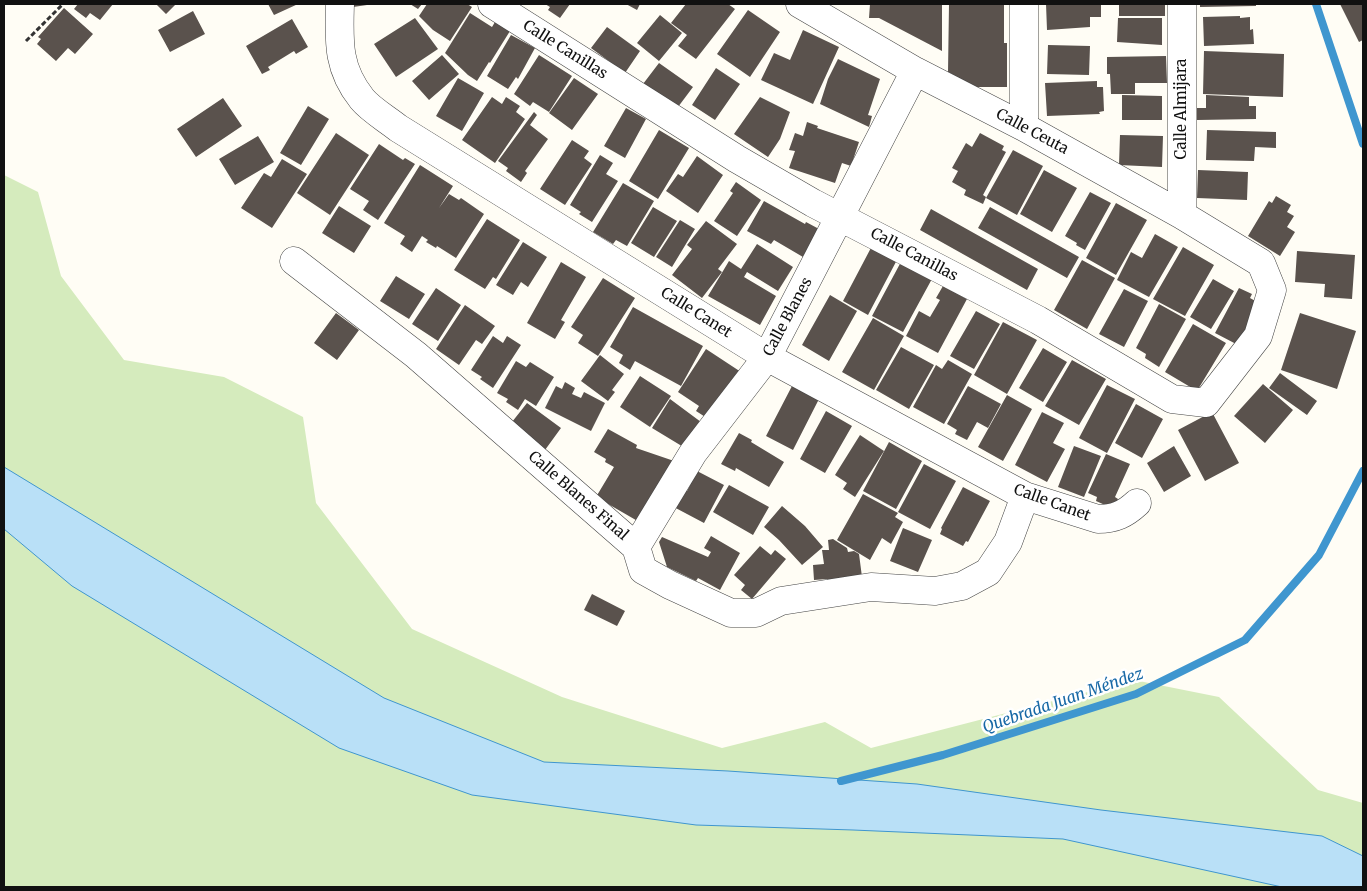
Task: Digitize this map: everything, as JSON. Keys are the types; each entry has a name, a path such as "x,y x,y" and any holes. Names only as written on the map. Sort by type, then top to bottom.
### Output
{"street":[{"name":"Calle Canet","path":"340,4 339,41 345,73 363,100 398,128 767,357 1026,496 1098,519 1110,519 1126,513 1137,503"},
{"name":"Calle Canillas","path":"492,4 737,159 841,217 1038,320 1172,399 1206,403 1258,336 1272,290 1261,263"},
{"path":"1024,4 1024,127"},
{"name":"Calle Almijara","path":"1182,4 1182,215"},
{"name":"Calle Ceuta","path":"814,8 915,71 1024,127 1182,215 1261,263"},
{"name":"Calle Blanes","path":"636,546 693,453 767,357 915,71"},
{"name":"Calle Blanes Final","path":"294,262 416,355 636,546 643,570 670,585 731,613 756,613 781,601 871,587 935,591 962,586 988,572 1008,542 1026,496"}],"path":[{"path":"26,41 63,4"}],"green space":[{"path":"4,175 38,192 61,276 124,360 224,377 303,417 316,503 412,629 562,697 722,748 825,722 871,748 1134,680 1219,697 1318,790 1363,803 1363,887 4,887"}],"water":[{"path":"4,467 384,698 544,762 728,771 917,784 1101,810 1322,836 1363,856 1363,887 1282,887 1063,839 696,825 472,795 339,748 72,586 4,529"}],"building":[{"path":"78,4 113,4 100,20 90,13 86,18 74,9"},
{"path":"156,4 176,4 166,14"},
{"path":"268,4 298,4 274,15"},
{"path":"352,4 367,4 367,5 353,7"},
{"path":"410,4 422,4 418,9"},
{"path":"427,4 467,4 472,7 450,41 433,30 419,16"},
{"path":"545,4 570,4 560,18 548,10 550,7"},
{"path":"626,4 640,4 637,10"},
{"path":"686,4 728,4 735,9 696,59 678,46 687,35 671,23"},
{"path":"870,4 942,4 942,51 879,18 869,18"},
{"path":"949,4 1004,4 1004,43 1007,43 1007,87 975,87 948,72"},
{"path":"1046,4 1101,4 1101,17 1090,17 1090,27 1047,30"},
{"path":"1119,4 1165,4 1165,16 1119,16"},
{"path":"1200,4 1256,4 1256,6 1200,7"},
{"path":"1340,4 1363,4 1363,40 1359,42"},
{"path":"64,8 93,34 75,54 68,48 56,61 37,44 41,39 38,37"},
{"path":"748,10 780,32 750,77 717,54"},
{"path":"193,11 205,34 170,52 158,30"},
{"path":"470,13 492,27 495,22 510,31 477,81 445,53"},
{"path":"660,15 682,33 659,61 637,43"},
{"path":"1240,16 1240,18 1250,17 1250,30 1253,29 1254,44 1204,46 1203,17"},
{"path":"415,18 438,49 396,77 374,44"},
{"path":"1118,18 1162,18 1162,45 1117,42"},
{"path":"292,19 308,47 296,54 294,51 268,67 270,70 262,74 246,46"},
{"path":"607,27 640,51 625,73 591,48"},
{"path":"803,30 839,47 813,104 761,80 774,53 790,60"},
{"path":"511,35 535,48 518,79 516,77 508,89 487,76"},
{"path":"1048,45 1090,46 1089,75 1047,74"},
{"path":"1204,51 1284,54 1283,97 1203,94"},
{"path":"442,55 459,74 429,100 412,81"},
{"path":"539,55 572,76 549,112 533,102 530,106 514,94"},
{"path":"1166,56 1167,83 1135,83 1135,94 1111,94 1110,74 1107,74 1107,57"},
{"path":"838,59 880,79 868,115 872,116 869,127 820,104 828,79"},
{"path":"659,63 693,87 678,107 643,84"},
{"path":"716,68 740,84 715,120 692,105"},
{"path":"458,78 484,93 462,131 436,116"},
{"path":"574,78 598,94 572,130 549,113"},
{"path":"1097,81 1097,87 1103,87 1104,111 1099,112 1100,114 1047,116 1045,83"},
{"path":"1122,95 1162,96 1162,120 1122,120"},
{"path":"1206,95 1249,97 1249,106 1256,106 1256,119 1197,120 1197,108 1206,108"},
{"path":"492,97 502,104 506,97 520,106 516,112 525,119 495,163 462,140"},
{"path":"760,97 790,112 780,139 768,157 734,134"},
{"path":"223,98 242,126 196,157 177,129"},
{"path":"308,106 329,119 301,165 280,153"},
{"path":"626,108 646,119 625,158 604,146"},
{"path":"534,112 537,115 530,125 548,139 525,171 527,173 521,182 506,171 508,168 498,161"},
{"path":"807,122 818,126 817,128 859,142 851,166 842,163 835,183 789,168 795,151 789,150 795,133 803,136"},
{"path":"659,130 689,148 658,199 629,181"},
{"path":"1207,130 1276,132 1276,148 1255,147 1254,161 1206,160"},
{"path":"336,133 369,155 330,215 297,193"},
{"path":"980,133 1004,146 1002,150 1006,152 983,195 986,197 983,204 964,195 966,190 952,182 958,171 952,168 966,143 972,147"},
{"path":"1120,135 1163,136 1162,167 1119,165"},
{"path":"258,136 274,162 235,185 219,159"},
{"path":"572,140 589,151 584,158 592,164 565,205 540,189"},
{"path":"379,144 403,160 405,158 415,164 378,220 363,210 369,201 350,189"},
{"path":"1013,150 1043,166 1017,215 986,198"},
{"path":"600,155 613,163 606,174 618,181 592,222 579,214 581,212 570,205"},
{"path":"697,156 723,175 698,213 666,191 678,174 683,177"},
{"path":"282,159 307,174 272,228 241,208 264,173 271,177"},
{"path":"420,165 453,186 439,208 449,194 459,200 461,198 484,214 456,258 437,246 436,248 426,242 428,240 422,236 412,252 400,244 405,236 384,223"},
{"path":"1044,170 1077,188 1052,232 1020,214"},
{"path":"1198,170 1248,172 1247,200 1197,198"},
{"path":"736,182 761,200 737,236 714,221 733,193 730,191"},
{"path":"623,183 654,201 627,246 616,240 613,244 593,232"},
{"path":"1090,192 1111,203 1085,250 1065,236"},
{"path":"1276,196 1291,205 1287,212 1294,216 1287,227 1295,232 1280,256 1248,236 1269,201 1272,203"},
{"path":"764,201 805,224 806,222 819,229 803,257 774,240 771,244 747,231"},
{"path":"1116,203 1147,220 1116,275 1086,258"},
{"path":"339,206 371,226 354,253 322,233"},
{"path":"653,207 677,221 654,257 631,243"},
{"path":"990,207 1079,257 1067,278 978,228"},
{"path":"931,209 1038,269 1027,290 920,230"},
{"path":"487,219 520,240 496,279 493,277 485,289 454,270"},
{"path":"680,220 695,229 672,267 656,257"},
{"path":"706,221 737,244 718,269 722,272 702,298 672,275 692,249 687,245"},
{"path":"1155,234 1178,247 1149,297 1117,280 1131,252 1142,258"},
{"path":"523,242 547,257 528,287 521,282 513,295 496,285"},
{"path":"757,244 793,267 778,291 747,272 744,277 776,296 760,325 708,296 729,261 741,269"},
{"path":"873,244 898,258 868,315 843,301"},
{"path":"1183,247 1214,265 1185,316 1153,299"},
{"path":"1297,251 1355,255 1352,299 1324,297 1325,284 1295,282"},
{"path":"902,260 933,277 903,332 872,316"},
{"path":"1082,260 1115,278 1087,329 1054,310"},
{"path":"561,262 586,277 561,320 565,322 555,339 527,323"},
{"path":"396,276 425,294 409,319 380,301"},
{"path":"603,278 635,298 598,356 578,343 583,335 571,327"},
{"path":"1213,279 1234,291 1211,329 1190,317"},
{"path":"943,286 967,299 938,353 906,336 919,311 930,317 940,300 936,298"},
{"path":"436,288 461,305 438,341 412,324"},
{"path":"1239,288 1252,294 1250,298 1259,303 1238,345 1215,333"},
{"path":"1124,289 1148,301 1124,347 1099,334"},
{"path":"830,295 857,311 829,361 802,345"},
{"path":"1159,304 1186,319 1159,367 1145,358 1146,354 1136,348"},
{"path":"465,305 495,326 482,344 476,340 459,365 436,349"},
{"path":"633,307 703,346 681,386 635,361 630,370 619,363 623,355 610,347"},
{"path":"976,311 1000,324 974,369 950,356"},
{"path":"336,313 359,330 337,360 314,343"},
{"path":"1300,313 1356,331 1337,389 1281,370"},
{"path":"873,318 904,336 874,390 842,372"},
{"path":"1003,322 1037,340 1007,394 974,375"},
{"path":"1193,324 1226,343 1197,391 1165,372"},
{"path":"493,336 503,343 507,336 521,345 493,388 480,379 482,377 471,370"},
{"path":"901,347 934,365 909,409 876,390"},
{"path":"1043,348 1067,362 1043,402 1019,388"},
{"path":"706,349 744,374 713,422 696,411 699,406 678,392"},
{"path":"600,355 624,374 612,390 615,392 608,401 581,381"},
{"path":"948,360 972,374 944,424 913,407 936,365 942,369"},
{"path":"1072,360 1106,379 1079,425 1045,406"},
{"path":"516,361 526,367 530,362 554,377 536,406 525,399 518,410 506,402 508,399 497,393"},
{"path":"1280,373 1317,401 1307,415 1269,388"},
{"path":"640,376 671,396 650,427 620,407"},
{"path":"565,382 575,388 572,394 581,398 584,392 605,403 591,431 545,408 556,386 562,389"},
{"path":"1263,384 1293,410 1265,443 1234,416"},
{"path":"1107,385 1135,399 1107,453 1079,438"},
{"path":"792,386 819,399 793,450 766,436"},
{"path":"968,386 1001,404 988,428 977,422 967,440 955,434 957,430 947,424"},
{"path":"1007,395 1032,409 1003,461 978,447"},
{"path":"670,399 701,422 685,448 652,428"},
{"path":"527,403 561,428 545,450 512,422"},
{"path":"1136,404 1163,419 1142,458 1115,443"},
{"path":"826,411 852,426 825,473 800,459"},
{"path":"1042,412 1064,423 1053,443 1065,449 1047,482 1015,465"},
{"path":"1212,412 1239,463 1205,481 1178,430"},
{"path":"608,429 637,445 636,448 677,462 641,523 596,497 614,467 605,462 606,459 594,452"},
{"path":"739,433 784,462 769,487 736,468 735,471 721,464"},
{"path":"860,435 884,451 855,497 843,489 847,483 835,475"},
{"path":"889,442 922,461 896,509 863,491"},
{"path":"1074,446 1101,456 1084,497 1058,487"},
{"path":"1174,446 1191,476 1164,492 1147,463"},
{"path":"1106,454 1130,464 1115,497 1118,499 1114,509 1096,501 1097,497 1088,493"},
{"path":"924,464 956,481 930,529 898,512"},
{"path":"697,471 724,485 704,523 670,505 680,487 687,491"},
{"path":"729,485 769,507 753,535 713,512"},
{"path":"963,487 990,501 968,542 966,541 963,546 940,534 941,528"},
{"path":"863,494 898,513 895,517 903,522 891,544 882,538 870,560 837,540"},
{"path":"782,506 805,526 823,547 802,565 764,527"},
{"path":"903,528 932,540 918,572 890,561"},
{"path":"711,536 740,553 720,590 698,578 696,581 667,567 659,542 662,537 708,557 711,552 704,548"},
{"path":"833,539 847,548 848,552 854,551 859,554 862,577 827,581 827,579 814,580 813,565 824,564 822,550 829,550 828,540"},
{"path":"760,546 771,555 775,550 786,559 752,599 741,590 745,585 734,575"},
{"path":"592,594 625,611 617,626 584,610"}],"waterway":[{"name":"Quebrada Juan Méndez","path":"1316,4 1363,144"},
{"name":"Quebrada Juan Méndez","path":"841,781 943,755 1136,694 1245,640 1319,555 1363,471"}]}
